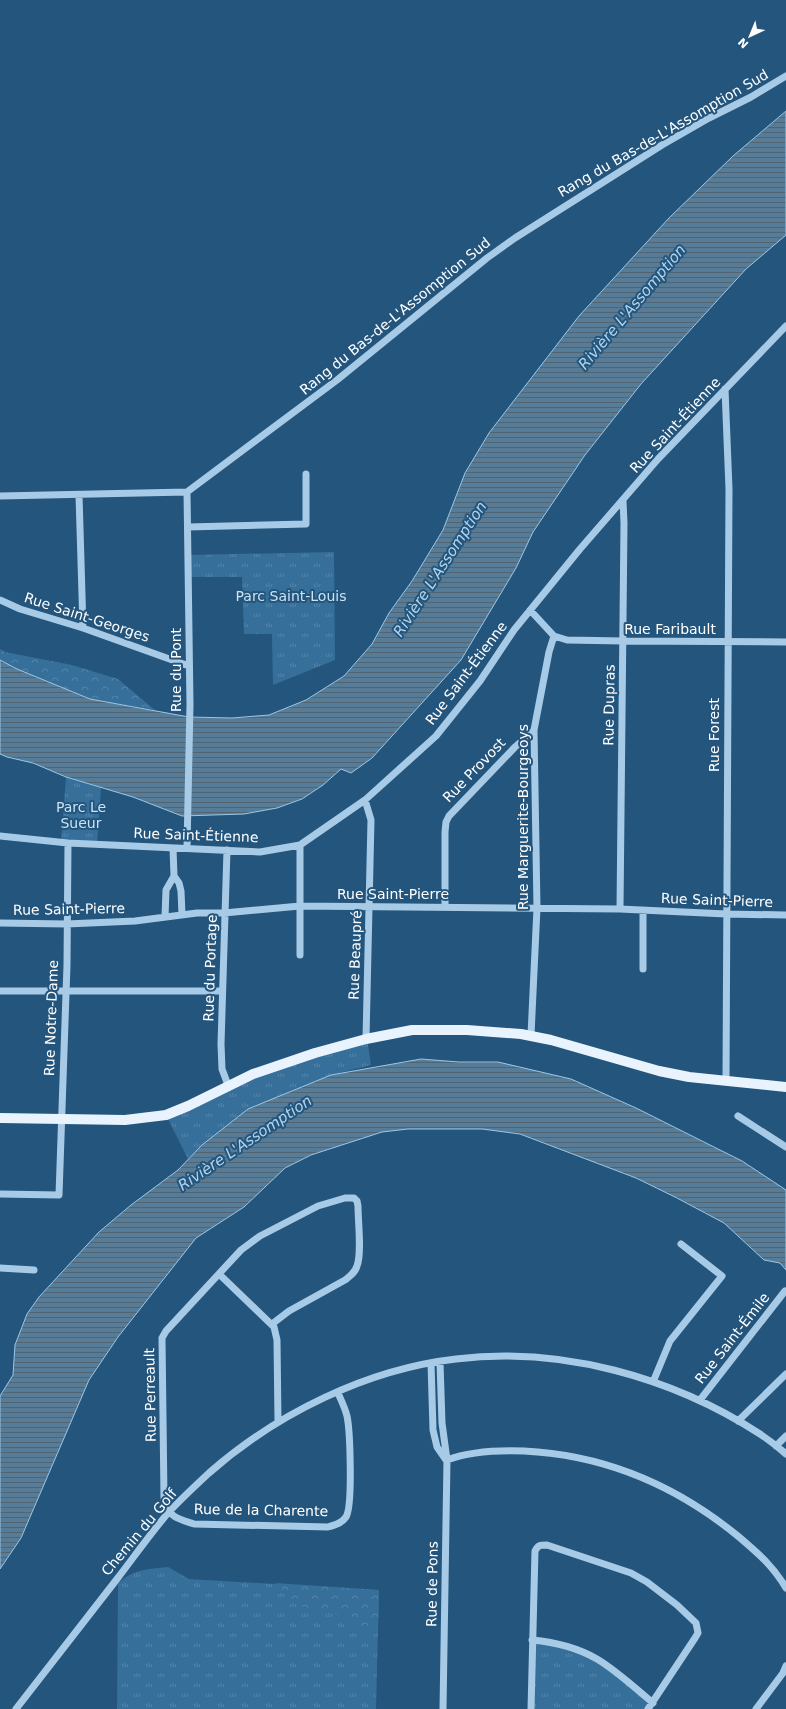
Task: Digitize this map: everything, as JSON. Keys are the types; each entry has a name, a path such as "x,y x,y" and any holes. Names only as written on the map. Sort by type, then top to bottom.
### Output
{"main road":[{"path":"0,1118 125,1120 166,1115 188,1106 253,1074 314,1053 366,1039 424,1029 484,1030 531,1035 659,1071 689,1077 786,1086"}],"street":[{"name":"Rang du Bas-de-L'Assomption Sud","path":"187,492 337,380 487,258 515,238 619,171 709,118 786,76"},
{"name":"Rue Saint-Étienne","path":"0,836 68,843 260,852 300,845 365,800 436,736 480,682 502,647 530,610 580,549 658,459 786,326"},
{"name":"Rue Forest","path":"725,390 729,490 726,1080"},
{"path":"188,527 306,524 306,474"},
{"path":"0,496 187,492"},
{"name":"Rue du Pont","path":"187,492 190,704 187,848"},
{"path":"80,495 84,628"},
{"name":"Rue Dupras","path":"620,909 623,501"},
{"name":"Rue Saint-Georges","path":"0,600 20,609 84,628 189,666"},
{"path":"530,610 554,636"},
{"name":"Rue Faribault","path":"554,636 567,640 786,642"},
{"name":"Rue Marguerite-Bourgeoys","path":"531,1035 537,908 534,730 549,652 554,636"},
{"name":"Rue Provost","path":"445,908 445,832 448,816 515,747 534,730"},
{"name":"Rue Beaupré","path":"365,800 371,820 366,1039"},
{"name":"Rue Notre-Dame","path":"0,1194 59,1195 66,990 68,843"},
{"path":"300,845 300,955"},
{"path":"165,917 166,890 174,876 173,848"},
{"name":"Rue du Portage","path":"226,850 222,991 222,1069 228,1085"},
{"path":"174,876 182,891 182,915"},
{"name":"Rue Saint-Pierre","path":"0,923 67,924 135,920 300,906 620,909 786,915"},
{"path":"643,911 643,969"},
{"path":"0,991 222,991"},
{"path":"738,1116 786,1147"},
{"name":"Rue Perreault","path":"168,1513 164,1498 162,1338 166,1331 241,1250 260,1236 318,1206 345,1198 354,1198 357,1201 358,1206 358,1256 357,1266 353,1274 345,1280 288,1311 272,1324"},
{"path":"653,1382 670,1341 722,1276 681,1244"},
{"path":"0,1268 34,1270"},
{"path":"219,1274 272,1324 277,1340 278,1422"},
{"name":"Rue Saint-Émile","path":"700,1400 785,1291"},
{"name":"Chemin du Golf","path":"16,1709 168,1513 218,1466 241,1447 278,1422 320,1400 392,1372 431,1363 483,1357 516,1356 557,1360 618,1372 653,1382 700,1400 762,1435 786,1454"},
{"name":"Rue de Pons","path":"440,1362 442,1423 447,1460 444,1709"},
{"path":"431,1363 433,1430 437,1447 447,1460 458,1456 487,1451 540,1452 584,1458 607,1464 647,1479 667,1488 717,1519 764,1557 786,1588"},
{"path":"738,1421 786,1374"},
{"name":"Rue de la Charente","path":"168,1513 176,1518 194,1524 328,1527 339,1524 346,1516 349,1504 349,1430 346,1414 338,1393"},
{"path":"776,1446 786,1436"},
{"path":"531,1709 534,1551 537,1546 547,1545 631,1573 656,1588 693,1620 698,1633 648,1709"},
{"path":"532,1640 572,1649 596,1659 653,1703"},
{"path":"756,1709 783,1673 786,1666"}],"green space":[{"name":"Parc Saint-Louis","path":"334,552 335,660 273,685 272,634 244,634 242,577 189,577 189,555"},
{"path":"0,649 5,652 72,665 118,679 155,710 90,699 17,669 0,660"},
{"name":"Parc Le Sueur","path":"66,777 101,788 97,844 61,842"},
{"path":"367,1038 371,1065 331,1075 202,1145 188,1159 166,1115 228,1085"},
{"path":"168,1567 189,1579 379,1590 376,1709 117,1709 118,1584 129,1575 148,1569"},
{"path":"275,1583 379,1590 378,1629 363,1629 352,1625 336,1614 304,1608 289,1597"},
{"path":"532,1640 546,1641 596,1659 653,1703 648,1709 531,1709"}],"water":[{"name":"Rivière L'Assomption","path":"786,111 786,235 746,269 641,384 585,455 533,532 516,568 461,660 372,758 351,773 341,769 323,785 302,799 277,808 244,814 182,816 133,797 66,777 33,763 0,754 0,660 17,669 90,699 189,717 232,718 269,715 306,700 344,676 372,644 389,613 412,581 443,530 465,473 489,433 579,316 669,218 733,156"},
{"name":"Rivière L'Assomption","path":"421,1059 459,1062 498,1062 571,1079 636,1108 742,1161 786,1190 786,1270 780,1263 764,1260 724,1223 677,1198 636,1178 520,1134 482,1129 408,1129 382,1132 311,1155 285,1168 244,1207 196,1238 118,1337 89,1380 21,1538 0,1569 0,1396 13,1375 15,1345 27,1314 39,1297 99,1232 131,1205 178,1170 202,1145 248,1109 331,1075"}]}
